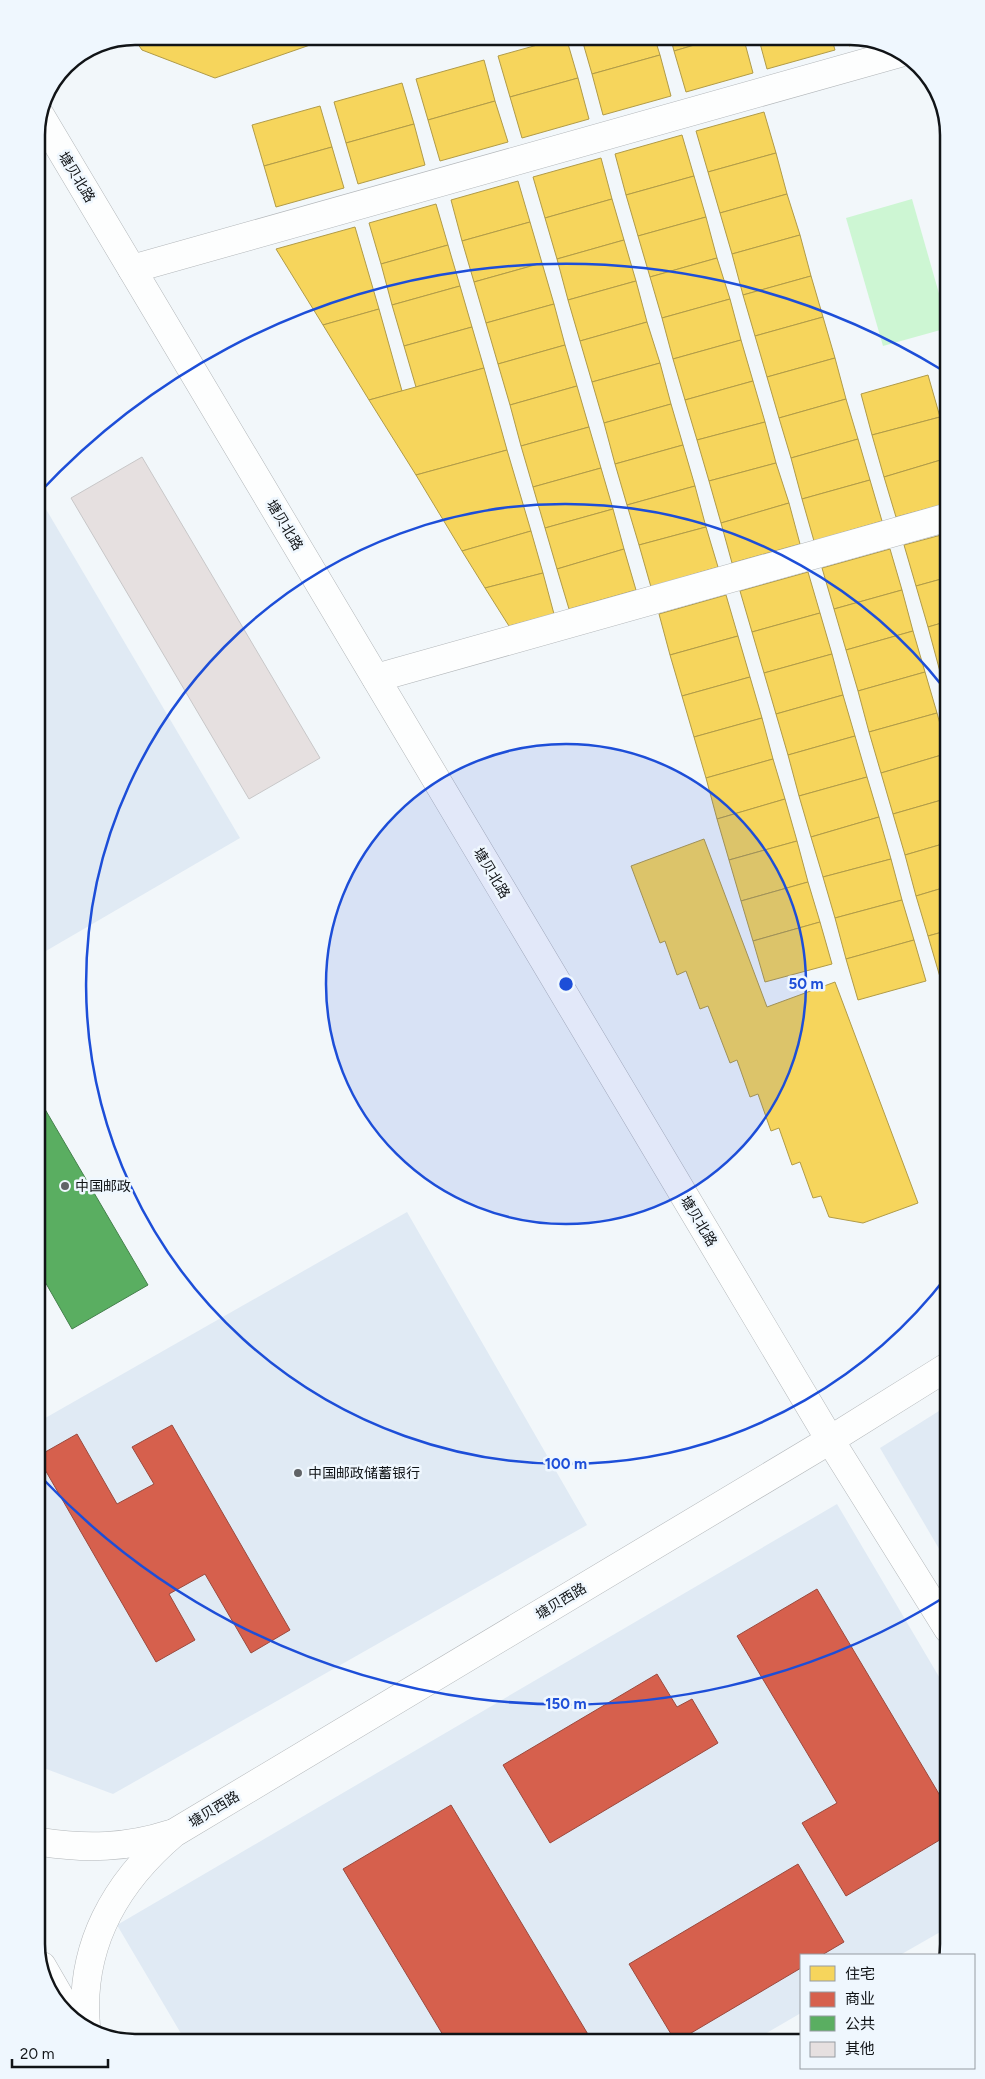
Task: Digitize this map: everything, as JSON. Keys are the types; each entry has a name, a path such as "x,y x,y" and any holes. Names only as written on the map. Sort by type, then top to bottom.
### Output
{"main road":[{"path":"132,269 892,55"},
{"name":"塘贝北路","path":"46,125 830,1440 940,1616"},
{"path":"376,678 940,519"},
{"name":"塘贝西路","path":"174,1833 830,1440 940,1371"},
{"path":"45,1843 69,1846 105,1847 149,1841 174,1833"},
{"path":"86,2020 86,1982 92,1953 102,1924 115,1898 132,1874 152,1852 174,1833"}],"shaded area":[{"path":"45,508 240,838 45,952"},
{"name":"中国邮政储蓄银行","path":"407,1212 587,1525 113,1794 45,1768 45,1418"},
{"path":"940,1410 940,1550 880,1448"},
{"path":"837,1504 940,1678 940,1932 902,1954 800,1954 800,2014 765,2034 181,2034 117,1925"}],"green space":[{"path":"912,199 940,297 940,330 883,346 846,218"}],"building: 住宅":[{"path":"139,45 310,45 215,78 142,50"},
{"path":"537,45 568,45 578,78 510,97 498,56"},
{"path":"584,45 657,45 660,55 592,74"},
{"path":"672,45 694,45 674,51"},
{"path":"694,45 745,45 753,73 686,92 674,51"},
{"path":"760,45 834,45 835,50 767,69"},
{"path":"660,55 671,96 603,115 592,74"},
{"path":"484,60 495,101 428,120 416,79"},
{"path":"578,78 589,119 522,138 510,97"},
{"path":"402,83 414,124 346,143 334,102"},
{"path":"495,101 508,142 440,161 428,120"},
{"path":"320,106 332,147 264,166 252,125"},
{"path":"764,112 776,153 708,172 696,131"},
{"path":"414,124 425,165 358,184 346,143"},
{"path":"682,135 694,176 626,195 615,154"},
{"path":"332,147 344,188 276,207 264,166"},
{"path":"776,153 787,194 720,213 708,172"},
{"path":"601,158 612,199 545,218 533,177"},
{"path":"694,176 706,217 638,236 626,195"},
{"path":"518,181 530,222 462,241 451,200"},
{"path":"787,194 800,235 732,254 720,213"},
{"path":"612,199 624,240 557,259 545,218"},
{"path":"436,204 448,245 381,264 369,223"},
{"path":"706,217 717,258 650,277 638,236"},
{"path":"530,222 542,263 474,282 462,241"},
{"path":"355,227 379,309 323,325 276,249"},
{"path":"800,235 811,276 743,295 732,254"},
{"path":"624,240 636,281 568,300 557,259"},
{"path":"448,245 460,286 392,305 381,264"},
{"path":"717,258 730,299 662,318 650,277"},
{"path":"542,263 554,304 486,323 474,282"},
{"path":"811,276 823,317 755,336 743,295"},
{"path":"636,281 647,322 580,341 568,300"},
{"path":"460,286 472,327 404,346 392,305"},
{"path":"730,299 741,340 673,359 662,318"},
{"path":"554,304 565,345 498,364 486,323"},
{"path":"379,309 402,391 369,400 323,325"},
{"path":"823,317 835,358 767,377 755,336"},
{"path":"647,322 660,363 592,382 580,341"},
{"path":"472,327 484,368 416,387 404,346"},
{"path":"741,340 753,381 685,400 673,359"},
{"path":"565,345 577,386 510,405 498,364"},
{"path":"835,358 846,399 779,418 767,377"},
{"path":"660,363 671,404 604,423 592,382"},
{"path":"484,368 507,450 416,475 369,400"},
{"path":"928,375 940,417 872,435 861,394"},
{"path":"753,381 765,422 697,440 685,400"},
{"path":"577,386 589,427 521,446 510,405"},
{"path":"846,399 858,439 791,458 779,418"},
{"path":"671,404 683,445 615,464 604,423"},
{"path":"940,417 940,460 884,477 872,435"},
{"path":"765,422 776,463 709,481 697,440"},
{"path":"589,427 601,468 533,487 521,446"},
{"path":"858,439 870,480 802,499 791,458"},
{"path":"683,445 695,486 627,505 615,464"},
{"path":"507,450 531,531 462,551 416,475"},
{"path":"940,460 940,505 896,517 884,477"},
{"path":"776,463 789,503 721,523 709,481"},
{"path":"601,468 613,509 545,528 533,487"},
{"path":"870,480 882,521 814,541 802,499"},
{"path":"695,486 706,527 639,545 627,505"},
{"path":"789,503 800,544 732,563 721,523"},
{"path":"613,509 624,549 557,569 545,528"},
{"path":"706,527 718,567 651,587 639,545"},
{"path":"531,531 543,573 485,588 462,551"},
{"path":"940,535 940,579 916,586 904,545"},
{"path":"624,549 636,590 569,609 557,569"},
{"path":"890,549 902,590 834,609 822,568"},
{"path":"808,572 820,613 752,632 740,591"},
{"path":"543,573 554,614 509,626 485,588"},
{"path":"940,579 940,623 928,627 916,586"},
{"path":"902,590 913,631 846,650 834,609"},
{"path":"726,595 738,636 670,655 659,614"},
{"path":"820,613 832,654 764,673 752,632"},
{"path":"940,623 939,668 928,627"},
{"path":"913,631 925,672 858,691 846,650"},
{"path":"738,636 750,677 682,696 670,655"},
{"path":"832,654 843,695 776,714 764,673"},
{"path":"925,672 937,713 869,732 858,691"},
{"path":"750,677 762,718 694,737 682,696"},
{"path":"843,695 855,736 788,755 776,714"},
{"path":"937,713 940,724 940,755 881,773 869,732"},
{"path":"762,718 773,759 706,778 694,737"},
{"path":"855,736 867,777 799,796 788,755"},
{"path":"940,755 940,800 893,814 881,773"},
{"path":"773,759 785,799 717,819 706,778"},
{"path":"867,777 879,817 811,837 799,796"},
{"path":"785,799 797,841 729,860 717,819"},
{"path":"940,800 940,845 905,855 893,814"},
{"path":"879,817 891,859 823,877 811,837"},
{"path":"704,839 767,1007 835,982 918,1203 863,1223 829,1217 821,1196 813,1198 800,1162 792,1165 779,1128 771,1131 758,1094 750,1097 737,1060 730,1063 708,1006 700,1009 686,971 677,975 665,941 660,943 631,866"},
{"path":"797,841 808,882 741,901 729,860"},
{"path":"940,845 940,889 916,896 905,855"},
{"path":"891,859 902,900 835,918 823,877"},
{"path":"808,882 820,922 753,941 741,901"},
{"path":"940,889 940,933 928,936 916,896"},
{"path":"902,900 914,940 846,959 835,918"},
{"path":"820,922 832,964 765,982 753,941"},
{"path":"940,933 940,977 928,936"},
{"path":"914,940 926,981 858,1000 846,959"}],"building: 商业":[{"path":"172,1425 290,1630 251,1653 205,1574 169,1594 195,1640 156,1662 45,1470 45,1452 77,1434 117,1504 154,1484 132,1447"},
{"path":"817,1589 940,1796 940,1840 846,1896 802,1823 837,1803 737,1636"},
{"path":"657,1674 677,1707 692,1699 718,1743 550,1843 503,1765"},
{"path":"451,1805 588,2034 442,2034 343,1869"},
{"path":"798,1864 844,1942 824,1954 800,1954 800,1969 689,2034 671,2034 629,1964"}],"building: 公共":[{"name":"中国邮政","path":"45,1109 148,1285 72,1329 45,1282"}],"building: 其他":[{"path":"142,457 320,758 249,799 71,498"}],"place":[{"name":"中国邮政","path":"65,1186"},
{"name":"中国邮政储蓄银行","path":"298,1473"}]}
